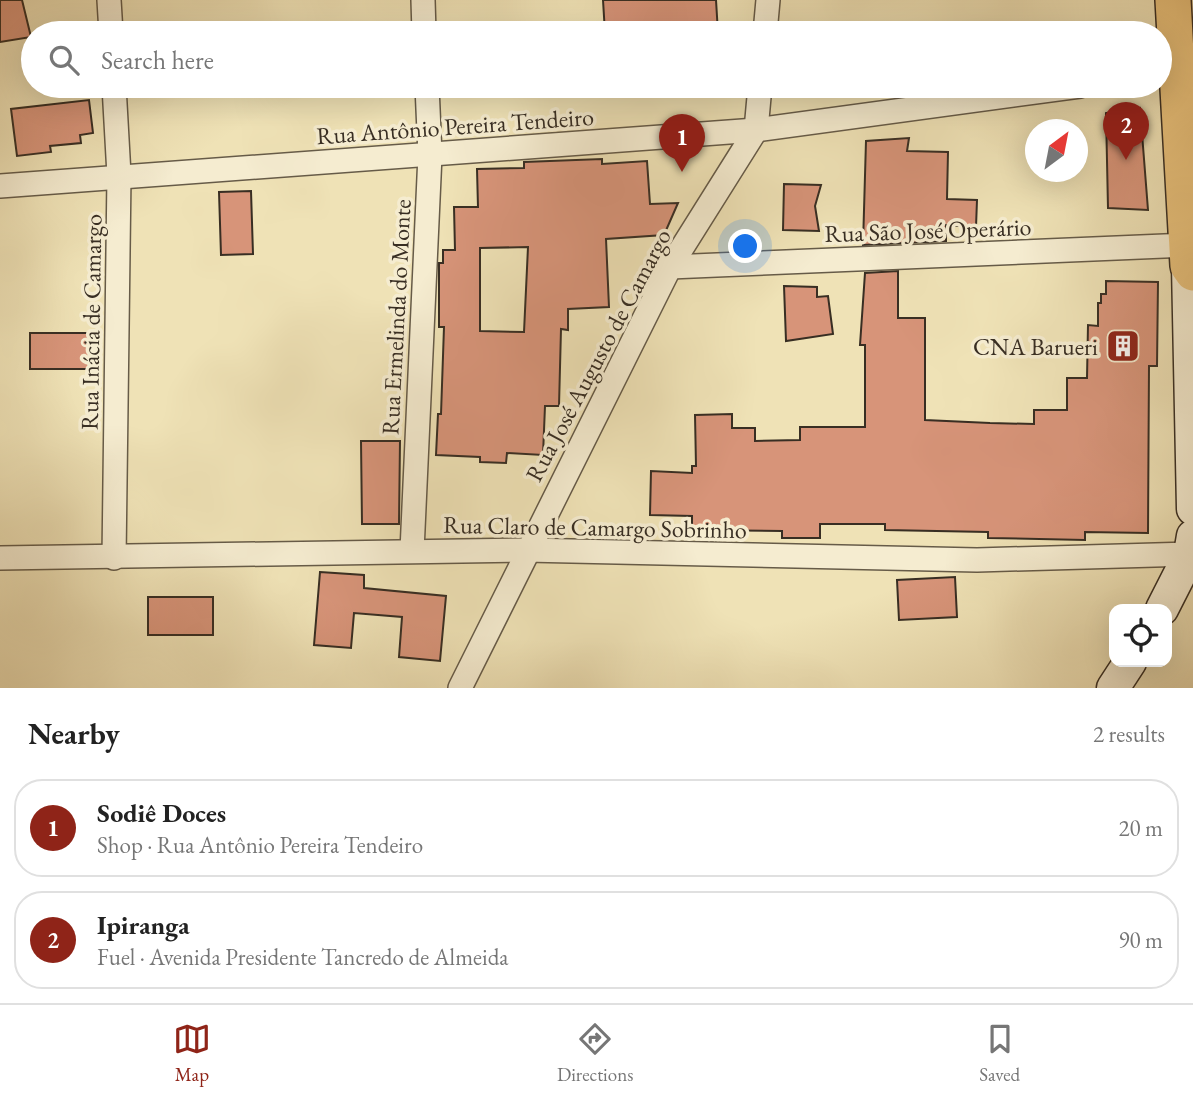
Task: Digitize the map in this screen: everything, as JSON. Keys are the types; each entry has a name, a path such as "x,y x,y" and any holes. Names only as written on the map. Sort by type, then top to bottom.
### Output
{"main road":[{"path":"1172,21 1173,0"},
{"path":"1172,84 1189,177 1190,262"}],"street":[{"path":"109,0 110,21"},
{"path":"423,0 424,21"},
{"path":"766,21 768,0"},
{"name":"Rua Inácia de Camargo","path":"114,558 119,175 115,98"},
{"name":"Rua Ermelinda do Monte","path":"412,551 430,155 428,98"},
{"name":"Rua José Augusto de Camargo","path":"460,688 526,550 670,267 756,130 759,98"},
{"name":"Rua Antônio Pereira Tendeiro","path":"0,186 119,175 756,130 992,98"},
{"path":"1190,262 1193,509"},
{"name":"Rua São José Operário","path":"670,267 1190,262"},
{"path":"1164,604 1191,545"},
{"name":"Rua Claro de Camargo Sobrinho","path":"0,558 526,550 977,560 1191,545"},
{"path":"1114,688 1127,667"}],"building":[{"path":"0,0 22,0 27,21 21,21 21,39 0,42"},
{"path":"603,0 716,0 717,21 604,21"},
{"path":"89,100 93,133 80,135 81,143 50,146 51,152 17,156 11,109"},
{"path":"1140,108 1148,210 1108,208 1106,113"},
{"path":"909,138 907,151 948,152 947,199 977,200 976,227 946,225 946,241 863,245 866,141"},
{"path":"602,159 602,164 647,161 650,204 678,203 664,235 606,239 609,307 568,309 568,330 561,329 559,406 545,406 543,455 507,453 506,463 480,462 480,457 436,455 438,414 441,414 444,327 439,327 439,263 443,263 443,250 455,250 454,207 478,207 477,169 524,168 524,162","holes":["528,247 524,332 480,331 480,248"]},
{"path":"784,184 821,185 815,206 819,231 783,230"},
{"path":"251,191 253,254 221,255 219,192"},
{"path":"898,271 898,318 925,318 925,420 990,423 1034,424 1034,410 1067,410 1067,378 1087,378 1088,325 1098,326 1098,303 1101,303 1101,294 1106,294 1106,281 1158,282 1157,366 1149,366 1148,533 1085,532 1085,540 988,538 988,532 885,530 885,524 820,524 820,538 782,538 782,531 692,530 692,516 650,515 651,471 692,473 692,466 696,466 695,415 732,414 732,428 755,428 755,441 800,440 800,427 865,427 865,345 860,345 865,273"},
{"path":"784,286 817,287 817,297 828,296 833,334 786,341"},
{"path":"30,333 94,333 94,369 30,369"},
{"path":"361,441 400,441 399,524 362,524"},
{"path":"320,572 364,575 364,588 446,596 440,661 399,657 402,617 354,613 351,648 314,645"},
{"path":"955,577 957,617 899,620 897,580"},
{"path":"148,597 213,597 213,635 148,635"}],"place":[{"name":"Ipiranga","path":"1126,160"},
{"name":"Sodiê Doces","path":"682,172"},
{"name":"CNA Barueri","path":"1123,346"}]}
